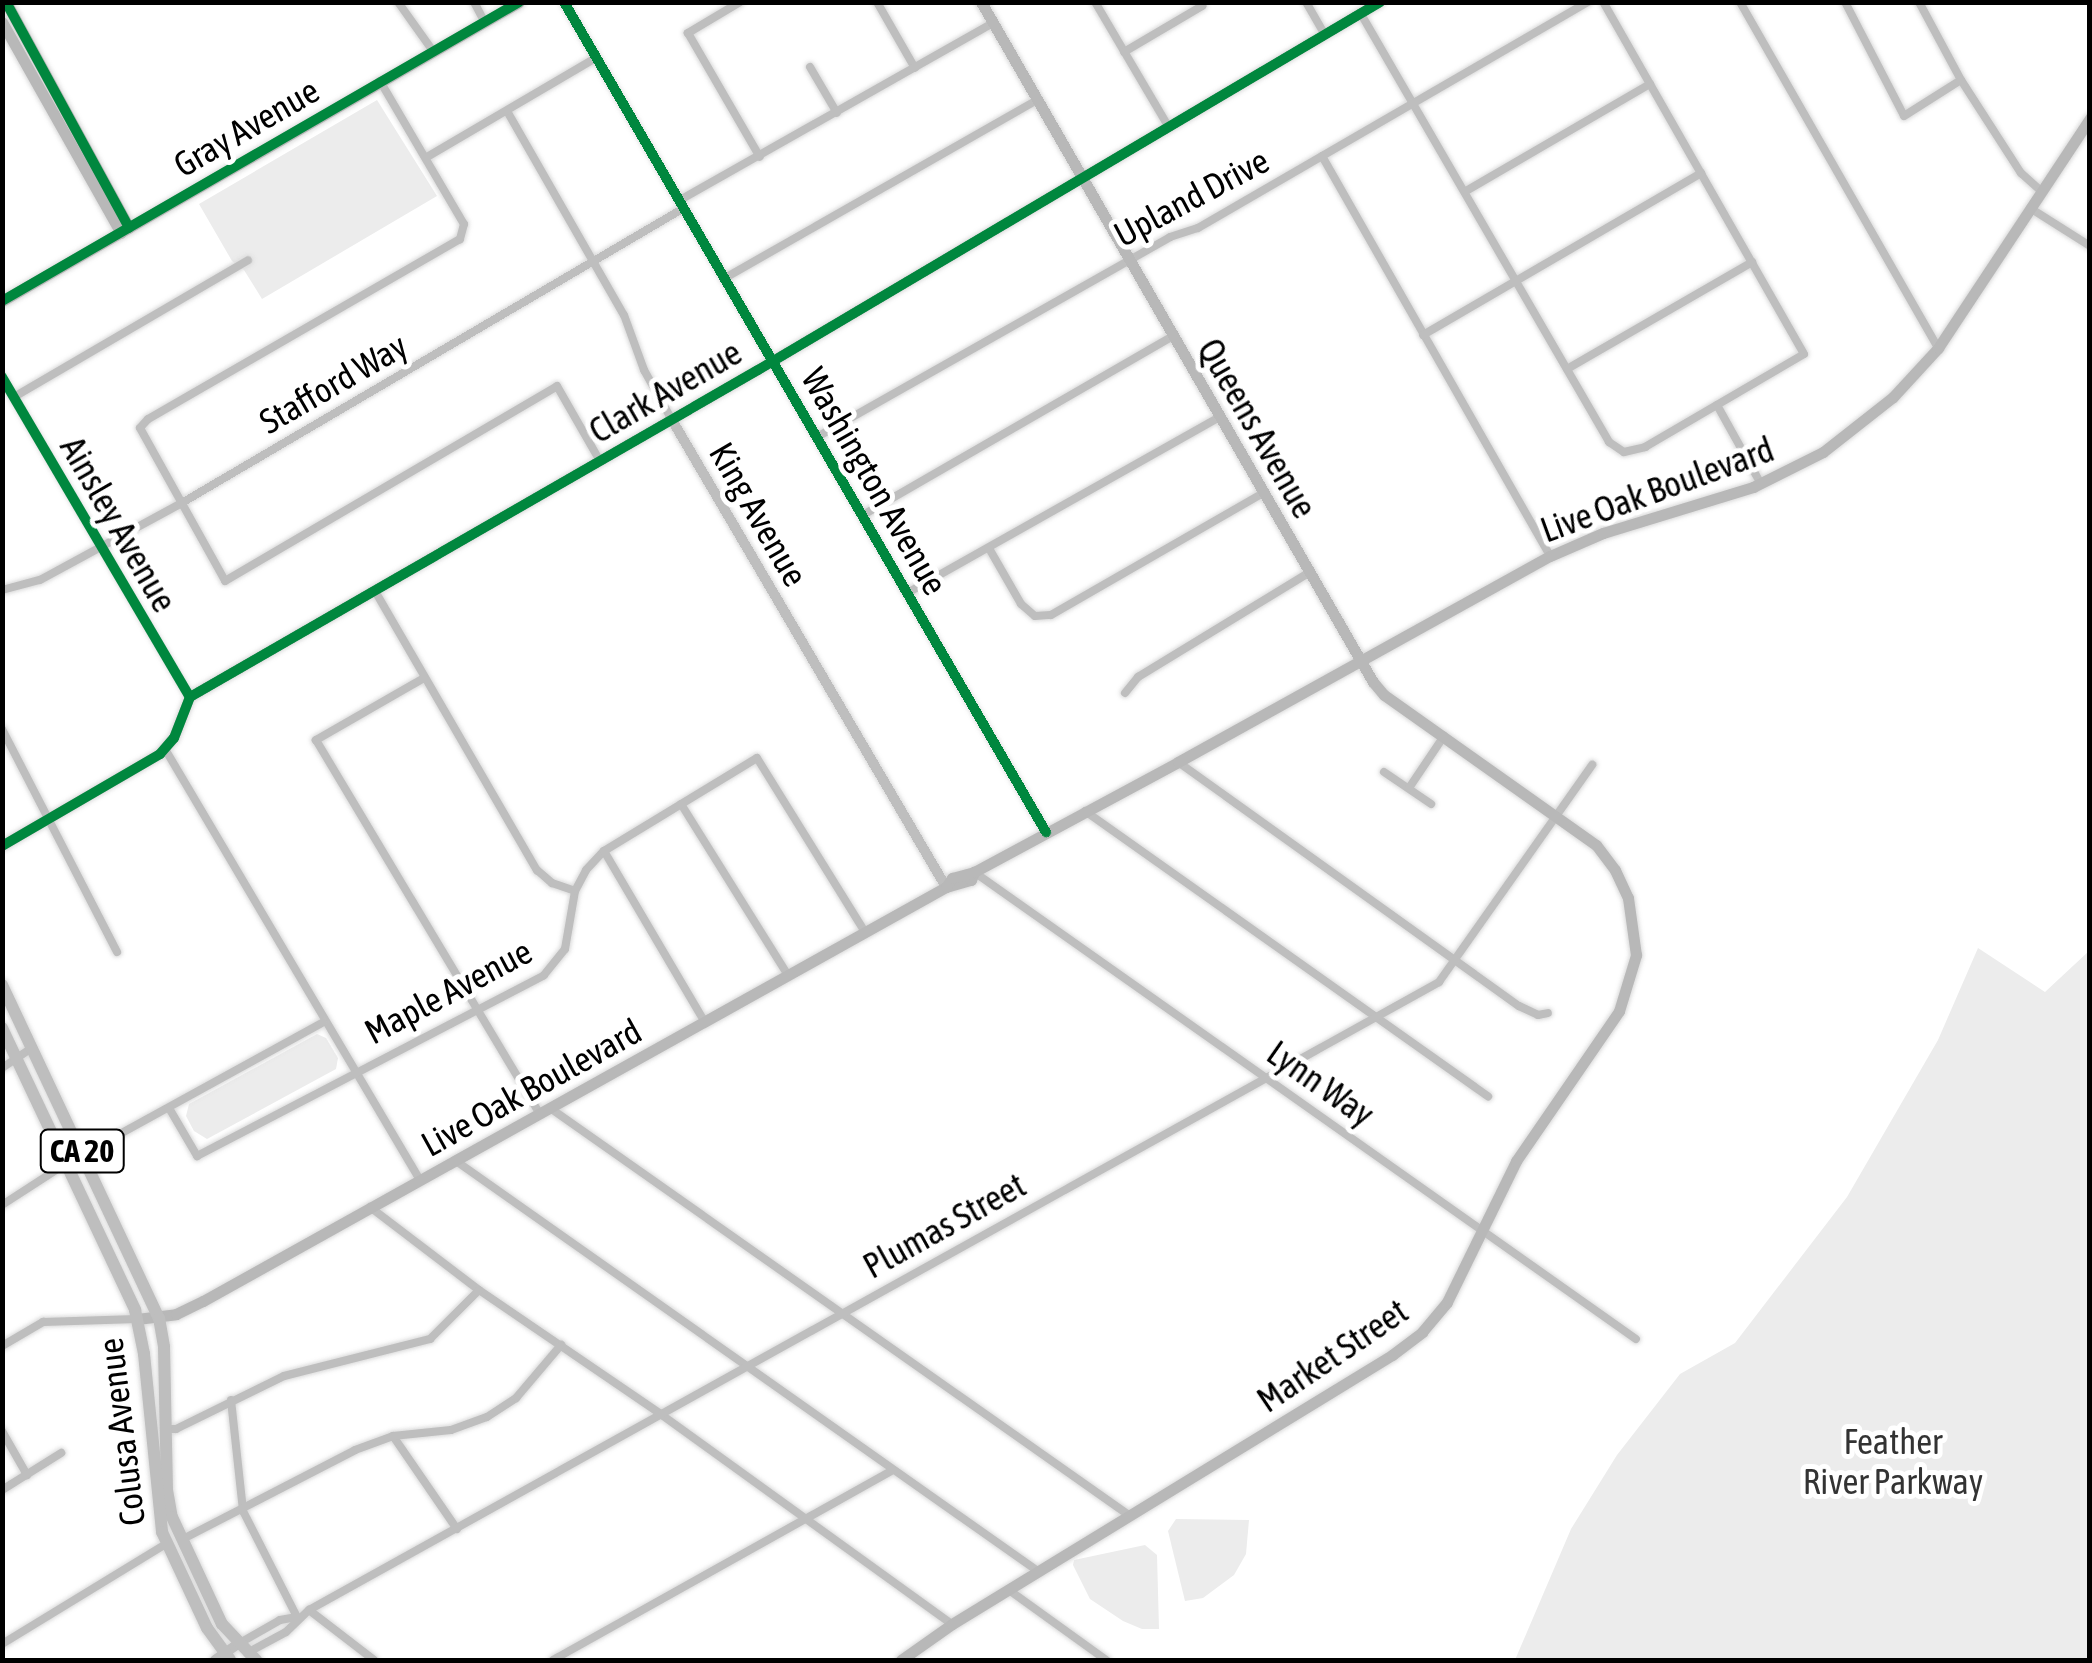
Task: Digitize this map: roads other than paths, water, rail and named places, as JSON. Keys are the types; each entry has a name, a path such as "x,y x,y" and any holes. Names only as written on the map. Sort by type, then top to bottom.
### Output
{"highway":[{"name":"Colusa Avenue","path":"2,986 159,1318 164,1346 168,1497 181,1540 235,1656"},
{"name":"Colusa Avenue","path":"2,1028 138,1319 156,1505 166,1544 235,1656"},
{"path":"150,1417 166,1430"}],"main road":[{"path":"6,2 125,230"},
{"name":"Gray Avenue","path":"2,302 484,21 503,6 519,2"},
{"name":"Queens Avenue","path":"982,2 1378,689 1558,814"},
{"path":"2,22 125,230"},
{"name":"Live Oak Boulevard","path":"138,1319 159,1318 203,1301 1550,556 1602,533 1761,484 1823,452 1865,422 1938,348 2090,118"},
{"name":"Market Street","path":"898,1660 1410,1342 1443,1309 1516,1162 1619,1012 1633,973 1635,936 1623,884 1596,845 1558,814"}],"street":[{"path":"398,2 433,51"},
{"path":"474,2 484,21"},
{"name":"Washington Avenue","path":"564,2 1046,832"},
{"path":"740,2 688,33 760,157"},
{"path":"877,2 915,68"},
{"path":"1095,2 1168,126"},
{"path":"1124,52 1202,6 1200,2"},
{"path":"1306,2 1325,35"},
{"name":"Clark Avenue","path":"190,698 672,420 1380,2"},
{"name":"Upland Drive","path":"817,437 1170,237 1198,228 1588,2"},
{"path":"1361,14 1609,442 1624,452 1645,447 1804,354 1603,2"},
{"path":"1740,2 1938,348"},
{"path":"1845,2 1904,116 1961,80"},
{"path":"1919,2 1961,80 2021,173 2041,191"},
{"name":"Stafford Way","path":"2,590 40,580 180,504 594,262 760,157 993,23"},
{"path":"426,157 596,58"},
{"path":"810,66 837,113"},
{"path":"380,82 464,224 460,239 148,419 140,428 141,436 180,504 225,581 557,386 600,461"},
{"path":"1466,191 1650,84"},
{"path":"725,278 1037,100"},
{"name":"King Avenue","path":"507,110 594,262 672,420 946,887"},
{"path":"1322,156 1550,556"},
{"path":"1423,335 1701,173"},
{"path":"2030,208 2090,246"},
{"path":"14,397 248,260"},
{"path":"1567,368 1752,262"},
{"path":"863,516 1173,336"},
{"name":"Ainsley Avenue","path":"2,377 190,698"},
{"path":"1718,405 1761,484"},
{"path":"909,592 990,550 1219,417"},
{"path":"990,550 1021,604 1035,616 1052,616 1263,494"},
{"path":"1125,692 1138,677 1310,572"},
{"path":"376,592 537,870 552,883 574,891"},
{"path":"424,678 316,740 478,1010 545,1110 842,1312 1130,1516"},
{"path":"2,846 165,749 190,698"},
{"path":"2,729 117,952"},
{"path":"1409,788 1444,736"},
{"path":"165,749 420,1180"},
{"name":"Maple Avenue","path":"170,1108 197,1156 544,975 557,963 570,930 574,891 604,850 757,758 866,932"},
{"path":"1178,762 1518,1006 1538,1015 1548,1013"},
{"name":"Plumas Street","path":"235,1656 280,1620 297,1618 1440,982 1592,765"},
{"path":"1384,772 1431,804"},
{"path":"681,804 788,975"},
{"path":"1085,812 1488,1096"},
{"path":"604,850 704,1022"},
{"name":"Lynn Way","path":"974,872 1636,1340"},
{"path":"2,1205 67,1163 324,1022"},
{"path":"2,1068 33,1048"},
{"path":"456,1161 1039,1572"},
{"path":"370,1207 479,1290 662,1415 952,1624"},
{"path":"166,1430 176,1429 284,1376 430,1339 479,1290"},
{"path":"2,1346 43,1322 138,1319"},
{"path":"181,1540 356,1450 393,1436 450,1430 487,1416 516,1398 561,1345"},
{"path":"232,1400 243,1511 297,1618"},
{"path":"2,1432 27,1474"},
{"path":"393,1436 457,1529"},
{"path":"2,1490 61,1453"},
{"path":"553,1660 893,1470"},
{"path":"2,1644 166,1544"},
{"path":"1009,1590 1106,1660"},
{"path":"310,1610 374,1660"}],"park label":[{"name":"Feather River Parkway","path":"1893,1461"}]}
